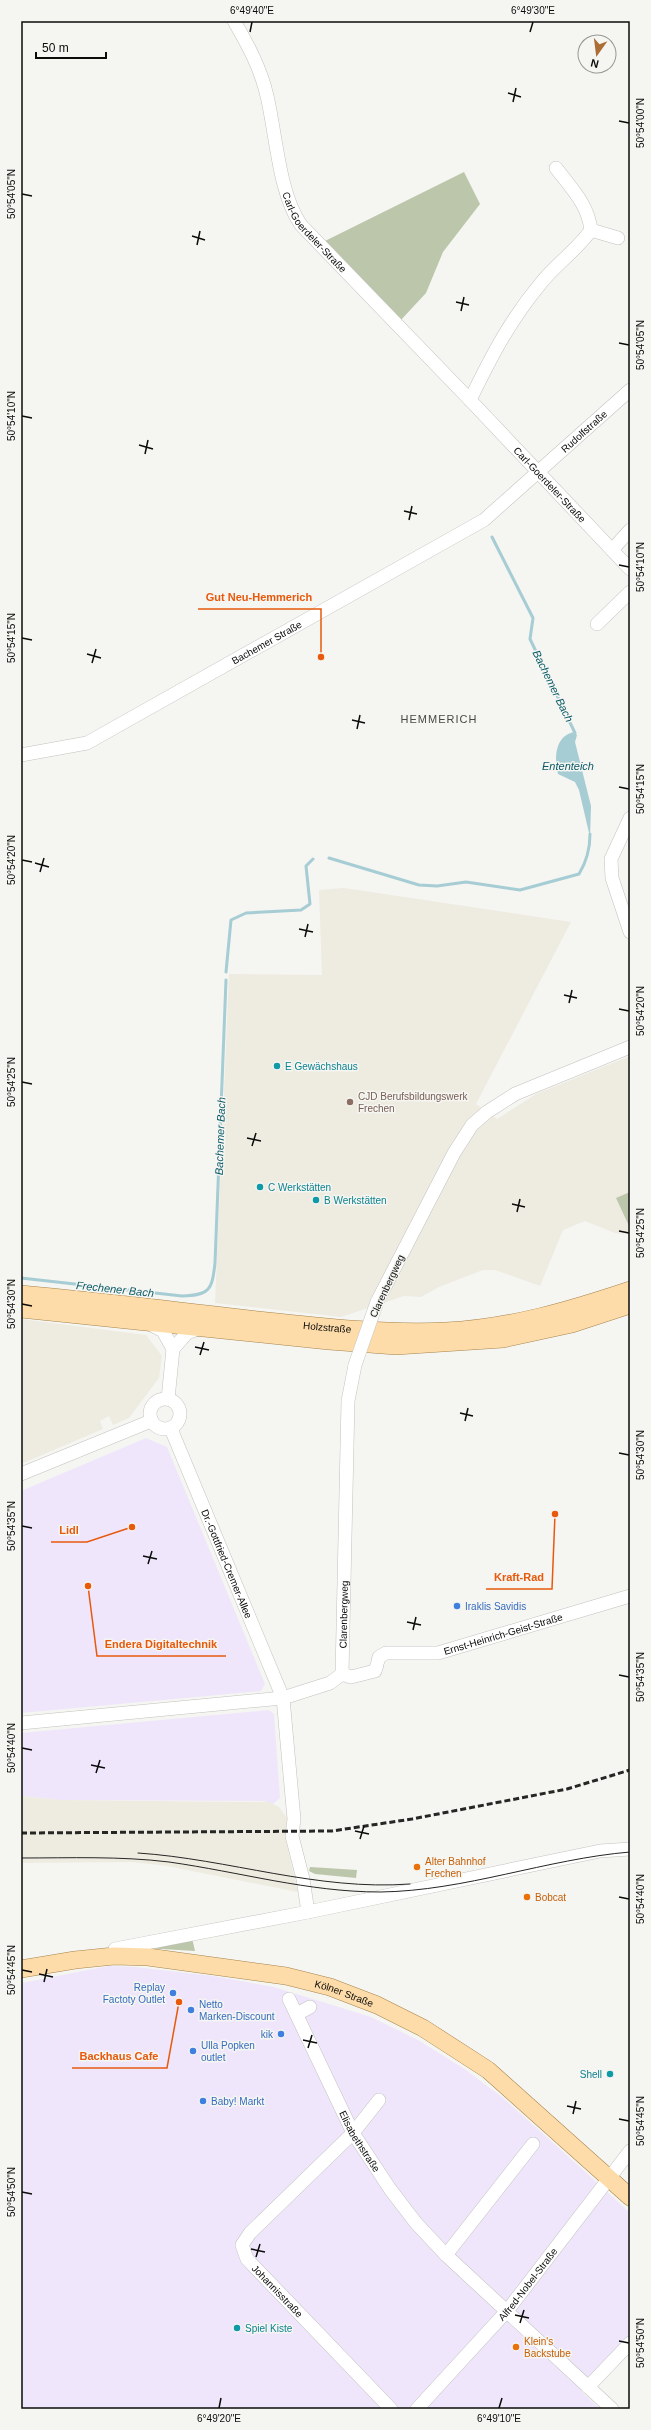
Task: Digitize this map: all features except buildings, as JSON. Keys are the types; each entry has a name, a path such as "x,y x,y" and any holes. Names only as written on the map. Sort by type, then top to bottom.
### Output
{"main road":[{"name":"Holzstraße","path":"21,1294 314,1326 393,1331 447,1331 500,1326 569,1311 630,1290"},
{"name":"Holzstraße","path":"21,1309 389,1346 442,1344 503,1339 572,1324 630,1305"},
{"name":"Kölner Straße","path":"21,1969 75,1960 114,1956 148,1957 286,1976 330,1987 377,2005 423,2028 484,2066 512,2089 630,2197"}],"street":[{"name":"Carl-Goerdeler-Straße","path":"234,21 252,54 264,84 287,194 294,215 312,238 470,400 630,569"},
{"path":"470,400 496,346 517,314 542,282 591,230 590,217 584,204 556,168"},
{"path":"591,230 618,238"},
{"name":"Rudolfstraße","path":"538,473 630,390"},
{"name":"Bachemer Straße","path":"21,755 87,743 484,520 538,473"},
{"path":"612,550 630,530"},
{"path":"597,624 630,592"},
{"path":"630,818 611,859 612,878 630,932"},
{"name":"Clarenbergweg","path":"343,1668 348,1401 355,1365 377,1302 454,1153 472,1125 487,1112 515,1094 630,1047"},
{"path":"147,1322 163,1331 173,1349 168,1399"},
{"path":"173,1349 187,1333 202,1328"},
{"path":"168,1399 175,1402 181,1411 179,1422 171,1429 162,1430 151,1420 152,1406 160,1400 168,1399"},
{"path":"21,1474 151,1420"},
{"name":"Dr.-Gottfried-Cremer-Allee","path":"171,1429 283,1698 294,1819 292,1836 303,1879 308,1912"},
{"name":"Ernst-Heinrich-Geist-Straße","path":"343,1668 351,1677 375,1671 379,1657 386,1653 438,1653 630,1596"},
{"path":"21,1723 283,1698 330,1683 343,1668"},
{"path":"114,1949 308,1912 600,1851 630,1849"},
{"name":"Elisabethstraße","path":"289,1999 353,2133 390,2189 416,2223 446,2255 612,2409"},
{"path":"297,2014 310,2007"},
{"name":"Johannisstraße","path":"379,2100 353,2133 250,2233 242,2245 247,2259 391,2409"},
{"path":"446,2255 533,2144"},
{"name":"Alfred-Nobel-Straße","path":"416,2409 507,2311 610,2179 630,2151"},
{"path":"588,2387 630,2343"}],"shaded area":[{"name":"CJD Berufsbildungswerk Frechen","path":"344,888 571,922 476,1104 497,1119 536,1094 630,1056 630,1234 615,1233 585,1221 563,1230 540,1286 495,1270 483,1270 439,1287 421,1297 404,1296 341,1317 215,1303 229,974 322,975 319,890"},
{"path":"21,1319 146,1335 162,1356 159,1378 129,1418 113,1425 109,1416 100,1421 103,1429 21,1464"},
{"path":"146,1438 167,1447 265,1684 261,1691 21,1713 21,1491"},
{"path":"269,1710 274,1714 280,1798 273,1804 264,1801 60,1800 21,1796 21,1733"},
{"path":"21,1796 60,1800 269,1802 279,1807 287,1818 285,1838 298,1892 167,1866 132,1862 21,1863"},
{"path":"109,1966 135,1967 213,1976 274,1987 371,2017 418,2040 463,2068 502,2097 580,2167 630,2213 630,2339 581,2391 600,2409 21,2409 21,1983"}],"green space":[{"path":"464,172 480,204 443,252 426,293 400,321 323,242"},
{"path":"630,1192 630,1228 616,1198"},
{"path":"310,1867 357,1870 356,1878 315,1874 309,1871"},
{"path":"192,1938 195,1951 145,1948"}],"water":[{"name":"Ententeich","path":"574,732 577,735 575,742 591,806 590,837 579,790 575,782 558,774 557,768 557,748 563,738"}],"waterway":[{"name":"Bachemer Bach","path":"492,537 533,618 530,639 575,733 573,736"},
{"name":"Bachemer Bach","path":"329,858 419,885 437,886 466,882 520,890 579,874 588,855 590,834"},
{"name":"Bachemer Bach","path":"226,972 231,920 246,913 301,910 310,904 306,866 313,859"},
{"name":"Bachemer Bach","path":"21,1278 182,1296 199,1294 204,1292 211,1285 215,1263 226,980"}],"tram line":[{"path":"21,1858 151,1860 195,1866 274,1881 327,1889 380,1892 443,1886 474,1881 567,1861 630,1852"},
{"path":"138,1853 206,1861 307,1879 341,1883 375,1885 410,1884"}],"railway":[{"path":"21,1833 332,1831 412,1819 567,1789 630,1770"}],"place":[{"name":"Gut Neu-Hemmerich","path":"321,657"},
{"name":"E Gewächshaus","path":"277,1066"},
{"name":"CJD Berufsbildungswerk Frechen","path":"350,1102"},
{"name":"C Werkstätten","path":"260,1187"},
{"name":"B Werkstätten","path":"316,1200"},
{"name":"Kraft-Rad","path":"555,1514"},
{"name":"Lidl","path":"132,1527"},
{"name":"Endera Digitaltechnik","path":"88,1586"},
{"name":"Iraklis Savidis","path":"457,1606"},
{"name":"Alter Bahnhof Frechen","path":"417,1867"},
{"name":"Bobcat","path":"527,1897"},
{"name":"Replay Factoty Outlet","path":"173,1993"},
{"name":"Backhaus Cafe","path":"179,2002"},
{"name":"Netto Marken-Discount","path":"191,2010"},
{"name":"kik","path":"281,2034"},
{"name":"Ulla Popken outlet","path":"193,2051"},
{"name":"Shell","path":"610,2074"},
{"name":"Baby! Markt","path":"203,2101"},
{"name":"Spiel Kiste","path":"237,2328"},
{"name":"Klein's Backstube","path":"516,2347"}],"district":[{"name":"HEMMERICH","path":"439,719"}],"water label":[{"name":"Frechener Bach","path":"115,1289"}]}
